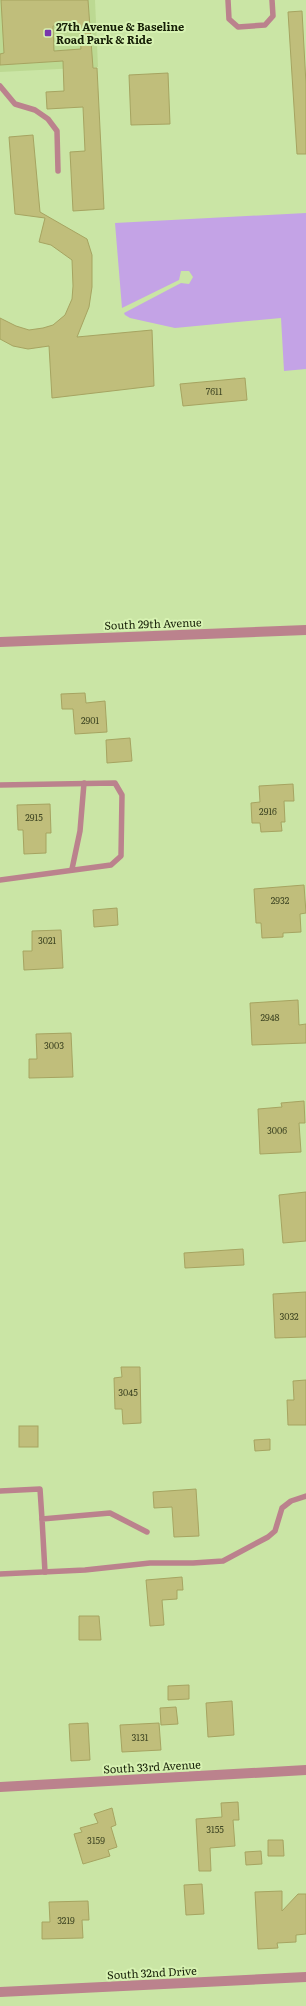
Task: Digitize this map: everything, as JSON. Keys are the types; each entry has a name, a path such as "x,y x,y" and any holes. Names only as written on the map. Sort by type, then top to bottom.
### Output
{"street":[{"name":"South 29th Avenue","path":"0,642 306,630"},
{"name":"South 33rd Avenue","path":"0,1787 306,1770"},
{"name":"South 32nd Drive","path":"0,1992 306,1977"}],"lane":[{"path":"228,0 230,19 238,27 265,25 272,16 272,0"},
{"path":"0,86 15,104 35,110 48,119 57,131 58,171"},
{"path":"72,870 80,831 84,783"},
{"path":"0,785 115,783 122,795 121,856 111,865 0,880"},
{"path":"0,1491 40,1489 45,1572"},
{"path":"0,1574 45,1572 150,1563 223,1561 268,1537 275,1531 282,1508 291,1501 306,1496"},
{"path":"42,1519 110,1513 147,1532"}],"shaded area":[{"name":"27th Avenue & Baseline Road Park & Ride","path":"0,0 95,0 98,67 0,72"},
{"path":"306,213 306,369 284,371 281,318 175,328 130,318 125,315 124,313 181,283 189,284 193,277 189,271 181,271 179,280 122,308 115,223"}],"building":[{"path":"1,0 88,0 93,68 97,68 104,209 73,211 70,152 85,151 83,107 47,109 46,92 64,91 63,61 0,65 0,54 4,53","holes":["79,24 81,49 54,51 53,26"]},
{"path":"302,11 306,84 306,154 297,154 288,12"},
{"path":"168,73 170,124 131,125 129,75"},
{"path":"33,135 40,212 87,239 92,255 92,287 89,307 77,337 152,330 154,386 52,398 49,346 28,349 13,346 0,339 0,318 16,326 29,330 43,328 53,325 65,315 72,299 72,260 51,245 39,242 45,218 15,214 9,137"},
{"path":"245,378 247,400 183,406 180,384"},
{"path":"85,693 86,703 105,701 107,732 75,734 73,709 62,709 61,694"},
{"path":"130,738 132,761 107,763 106,740"},
{"path":"293,784 294,801 284,801 285,822 281,822 282,831 261,832 260,823 252,823 251,803 260,802 259,786"},
{"path":"50,804 51,833 46,833 46,853 24,854 23,830 18,830 17,805"},
{"path":"304,885 306,913 300,914 301,932 283,933 283,937 262,938 261,923 256,923 254,889"},
{"path":"117,908 118,925 94,927 93,910"},
{"path":"61,930 63,968 24,970 23,951 32,951 32,931"},
{"path":"298,1000 299,1025 306,1024 306,1043 252,1045 250,1003"},
{"path":"71,1033 73,1077 29,1078 29,1059 37,1059 36,1034"},
{"path":"304,1101 305,1123 299,1123 301,1152 260,1154 258,1109 282,1107 281,1103"},
{"path":"306,1192 306,1241 283,1243 279,1195"},
{"path":"243,1249 244,1265 185,1268 184,1253"},
{"path":"306,1292 306,1337 275,1338 273,1294"},
{"path":"121,1367 140,1367 141,1423 123,1424 122,1409 115,1409 114,1378 122,1377"},
{"path":"306,1380 306,1425 288,1425 287,1400 294,1400 293,1381"},
{"path":"19,1426 38,1426 38,1447 19,1447"},
{"path":"270,1439 270,1450 255,1451 254,1440"},
{"path":"196,1489 199,1536 174,1537 172,1507 154,1508 153,1492"},
{"path":"182,1577 183,1590 177,1590 177,1599 162,1600 164,1625 150,1626 146,1580"},
{"path":"79,1616 99,1616 101,1640 79,1640"},
{"path":"189,1685 189,1699 168,1700 168,1686"},
{"path":"232,1701 234,1735 208,1737 206,1703"},
{"path":"176,1707 178,1724 161,1725 160,1708"},
{"path":"88,1723 90,1760 71,1761 69,1724"},
{"path":"159,1723 161,1750 122,1752 120,1725"},
{"path":"238,1802 239,1820 233,1820 235,1846 210,1848 211,1871 199,1871 196,1819 222,1817 221,1803"},
{"path":"112,1808 116,1825 111,1827 117,1847 108,1850 110,1856 83,1864 74,1834 82,1832 80,1828 98,1823 94,1814"},
{"path":"268,1840 283,1840 284,1856 268,1856"},
{"path":"261,1851 262,1864 246,1865 245,1852"},
{"path":"202,1884 204,1914 186,1915 184,1885"},
{"path":"282,1891 282,1911 298,1894 306,1894 306,1934 296,1935 296,1942 277,1943 278,1948 258,1949 255,1892"},
{"path":"88,1901 89,1920 82,1920 83,1938 42,1939 42,1922 50,1922 49,1902"}],"place":[{"name":"27th Avenue & Baseline Road Park & Ride","path":"48,33"}]}
